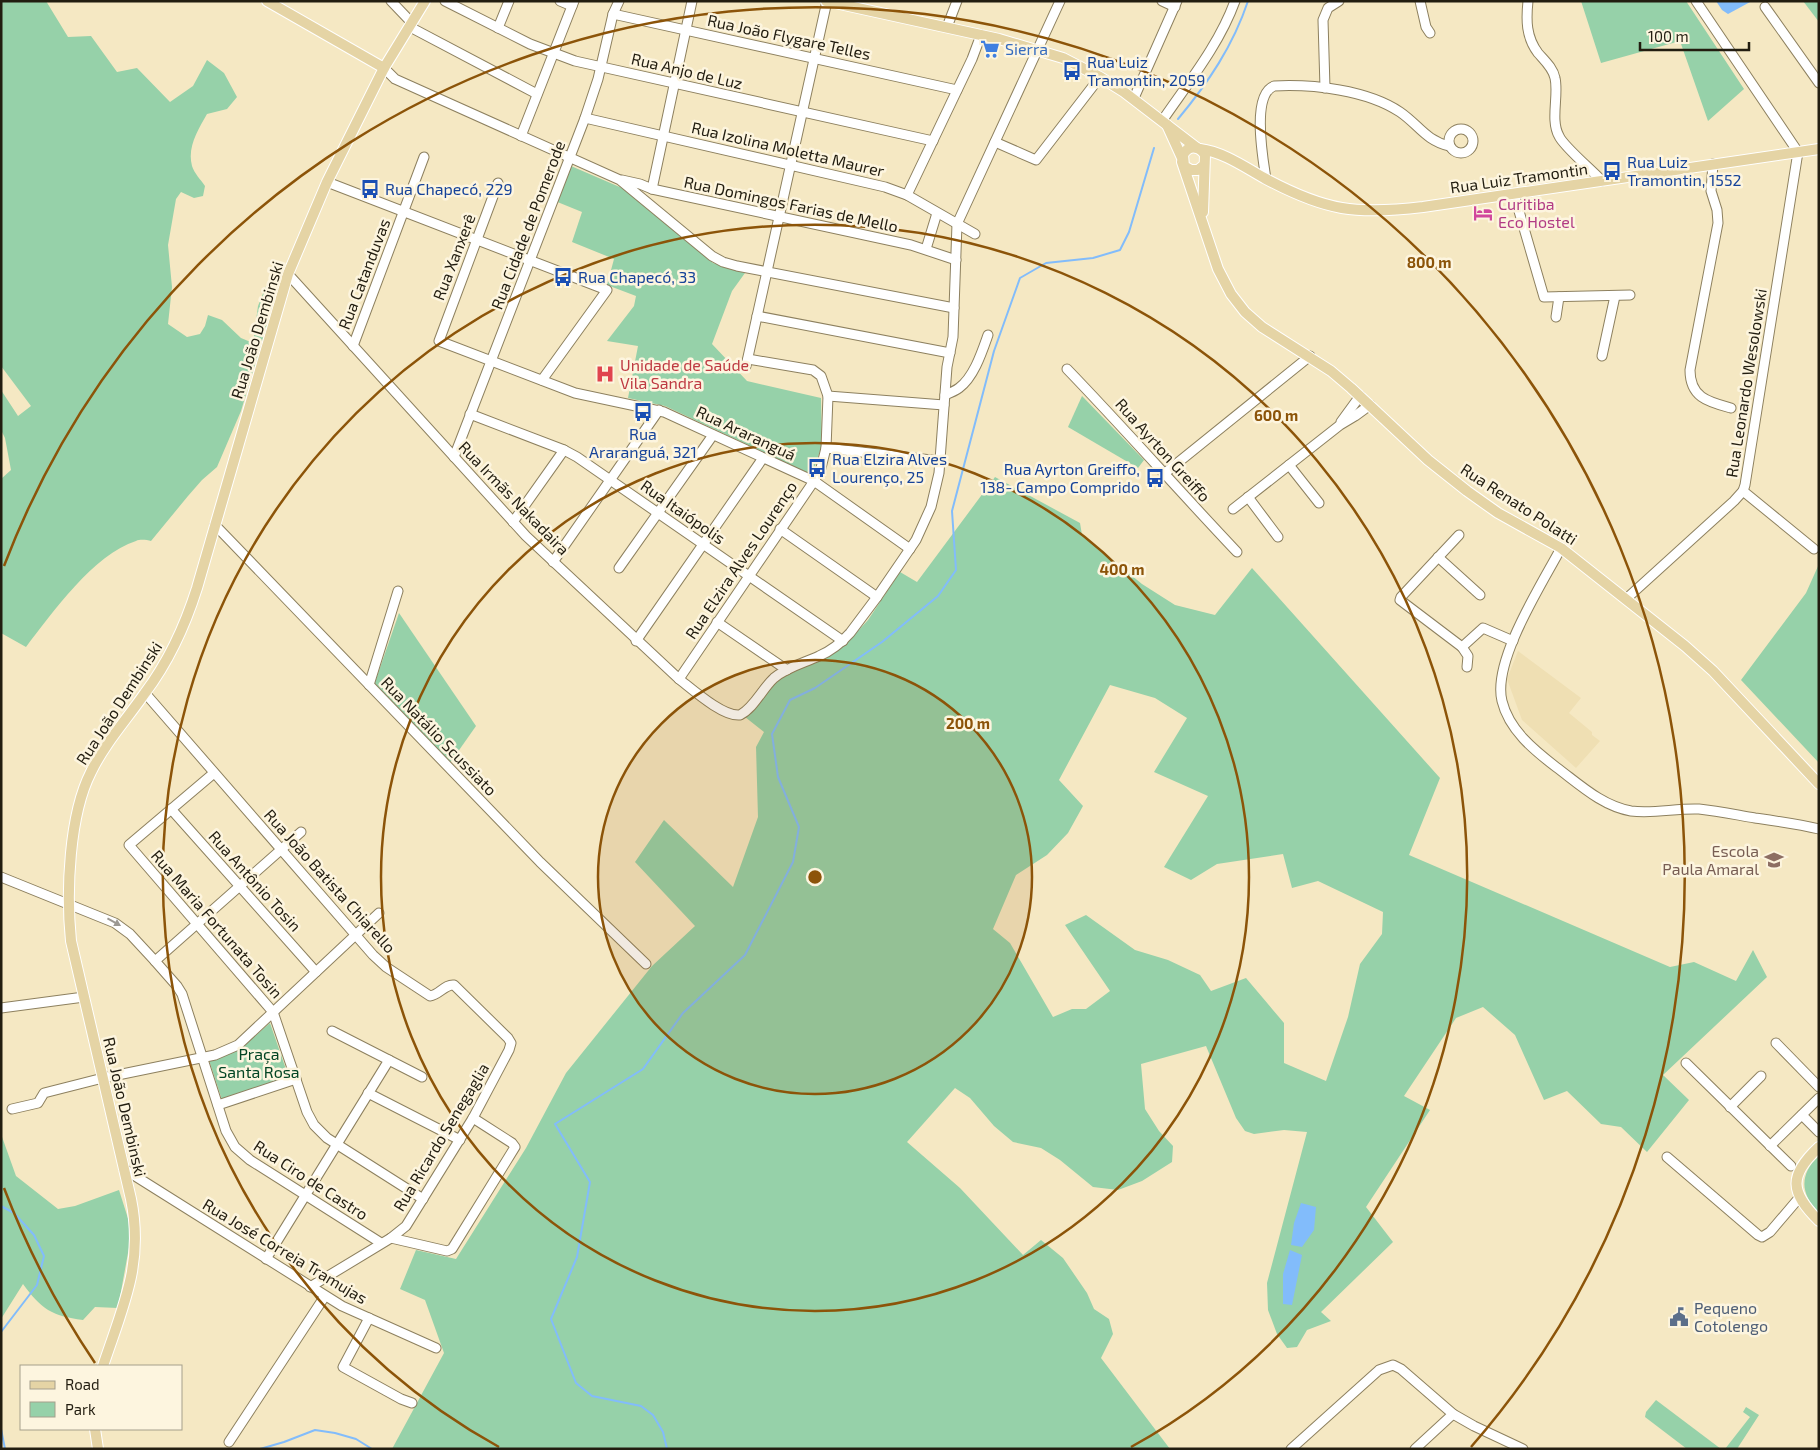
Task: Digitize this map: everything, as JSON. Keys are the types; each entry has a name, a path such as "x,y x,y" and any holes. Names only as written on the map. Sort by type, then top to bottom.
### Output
{"main road":[{"path":"267,1 384,68"},
{"name":"Rua João Dembinski","path":"103,1365 128,1292 134,1262 136,1226 73,952 69,903 75,824 81,794 90,772 101,754 168,659 184,625 197,588 288,274 327,182 384,68 425,1"},
{"name":"Rua Luiz Tramontin","path":"827,1 981,35 1038,49 1063,58 1100,77 1134,98 1164,123 1199,148 1216,153 1266,179 1316,202 1332,207 1358,210 1406,209 1819,149"},
{"name":"Rua Luiz Tramontin","path":"1164,123 1182,160"},
{"path":"1199,148 1205,155 1205,163 1202,168 1194,171 1187,169 1182,160 1187,149 1199,148"},
{"name":"Rua Renato Polatti","path":"1182,160 1218,269 1237,303 1245,312 1262,327 1331,370 1428,460 1466,491 1498,513 1561,548 1704,663 1819,784"},
{"name":"Rua Luiz Tramontin","path":"1205,163 1221,160 1232,161"},
{"name":"Rua Renato Polatti","path":"1203,219 1205,163"},
{"path":"1819,1147 1800,1167 1797,1182 1799,1198 1819,1222"},
{"path":"95,1430 98,1449"}],"street":[{"path":"391,1 411,25 537,94"},
{"name":"Rua Anjo de Luz","path":"445,1 553,54 675,84 933,141"},
{"path":"498,28 509,1"},
{"path":"521,136 573,4 560,1"},
{"name":"Rua Cidade de Pomerode","path":"454,457 585,118 601,67 613,14 618,1"},
{"path":"652,189 692,1"},
{"path":"827,1 747,363 816,371 821,376 828,396 944,405"},
{"path":"947,27 957,1"},
{"path":"717,622 786,670 826,653 843,641 858,624 910,549 922,528 931,507 940,461 947,367 953,337 957,224 1060,1"},
{"path":"1134,98 1176,4 1162,1"},
{"path":"1164,123 1209,51 1235,1"},
{"path":"1325,88 1323,20 1328,8 1339,1"},
{"path":"1420,1 1426,27 1430,33"},
{"path":"1528,1 1526,22 1530,40 1549,65 1555,77 1558,136 1602,180"},
{"path":"1696,1 1798,152"},
{"path":"1765,6 1819,83"},
{"name":"Rua João Flygare Telles","path":"613,14 957,90"},
{"path":"907,195 981,35"},
{"path":"384,68 395,79 620,180 718,259 730,265 954,308"},
{"path":"995,142 1036,160 1100,77"},
{"path":"1266,179 1260,129 1266,91 1274,86 1325,88 1386,104 1406,117 1432,140 1449,146"},
{"name":"Rua Izolina Moletta Maurer","path":"585,118 874,184 907,195 975,234"},
{"name":"Rua Leonardo Wesolowski","path":"1626,599 1743,491 1798,152"},
{"name":"Rua Catanduvas","path":"353,346 424,157"},
{"path":"1713,164 1711,191 1717,210 1718,223 1693,350 1690,377 1694,389 1704,399 1731,408"},
{"name":"Rua Domingos Farias de Mello","path":"620,180 640,184 652,189 926,249 956,260"},
{"path":"327,182 607,290 542,380"},
{"name":"Rua Xanxerê","path":"439,341 498,183"},
{"path":"1514,194 1544,297 1630,295"},
{"path":"926,249 937,213"},
{"name":"Rua Irmãs Nakadaira","path":"288,274 513,522 636,641 679,679 713,704 729,713 740,715 748,709 774,679 786,670"},
{"path":"1602,356 1615,296"},
{"path":"1556,317 1559,297"},
{"path":"757,316 950,353"},
{"path":"945,394 956,390 965,382 980,356 988,335"},
{"name":"Rua Araranguá","path":"439,341 586,396 659,410 814,481 910,549"},
{"path":"1165,473 1310,356"},
{"name":"Rua Ayrton Greiffo","path":"1067,369 1237,552"},
{"name":"Rua Elzira Alves Lourenço","path":"679,679 821,468 826,448 828,396"},
{"path":"1340,425 1360,396"},
{"path":"1233,509 1340,425 1370,405"},
{"path":"554,562 659,410"},
{"name":"Rua Itaiópolis","path":"470,414 564,450 577,457 843,641"},
{"path":"619,568 713,435"},
{"path":"826,448 940,461"},
{"path":"513,522 564,450"},
{"path":"636,641 763,458"},
{"path":"1289,465 1319,503"},
{"path":"1743,491 1814,549"},
{"path":"1248,497 1278,537"},
{"name":"Rua Natálio Scussiato","path":"215,525 540,862 646,964"},
{"path":"780,529 877,597"},
{"path":"1458,535 1400,600 1462,647 1468,656 1467,667"},
{"path":"1561,548 1513,641 1503,667 1500,689 1502,701 1511,722 1519,733 1536,751 1598,798 1616,806 1630,810 1711,811 1819,830"},
{"path":"1438,557 1480,595"},
{"path":"369,685 398,592"},
{"path":"1462,647 1483,628 1513,641"},
{"name":"Rua João Batista Chiarello","path":"145,693 386,967 430,996 436,995 449,985 456,987 511,1043"},
{"path":"171,809 214,772"},
{"name":"Rua Maria Fortunata Tosin","path":"171,809 129,845 273,1012 307,1112 314,1125 337,1145 423,1199"},
{"name":"Rua Antônio Tosin","path":"171,809 316,972"},
{"path":"155,961 301,832"},
{"name":"Rua Ciro de Castro","path":"1,877 101,916 122,927 180,990 226,1130 234,1146 250,1160 381,1243"},
{"path":"12,1109 38,1103 44,1093 103,1078 222,1053 238,1044 379,913"},
{"path":"1,1008 84,997"},
{"path":"332,1031 422,1077"},
{"name":"Rua Ricardo Senegaglia","path":"310,1287 391,1238 406,1226 473,1118 511,1043"},
{"path":"1776,1043 1819,1087"},
{"path":"266,1259 389,1060"},
{"path":"1686,1063 1791,1166"},
{"path":"1730,1107 1761,1076"},
{"path":"218,1105 296,1079"},
{"path":"368,1093 460,1140"},
{"path":"1770,1146 1819,1098"},
{"path":"1802,1115 1819,1132"},
{"path":"391,1238 447,1251 452,1249 515,1147 512,1143 473,1118"},
{"path":"1667,1157 1758,1235 1762,1236 1770,1232 1799,1198"},
{"name":"Rua José Correia Tramujas","path":"124,1168 325,1296 368,1318 436,1348"},
{"path":"229,1442 325,1296"},
{"path":"368,1318 343,1367 401,1399 412,1403"},
{"path":"1291,1449 1379,1370 1393,1365 1401,1369 1453,1414 1523,1449"},
{"path":"1415,1449 1453,1414"}],"shaded area":[{"path":"1518,651 1581,698 1569,713 1600,741 1576,768 1522,720 1507,679"}],"green space":[{"path":"1,1 46,1 68,37 91,36 117,72 137,68 170,102 193,86 207,60 224,73 237,97 227,109 207,114 192,145 192,166 205,186 203,196 194,198 181,192 176,199 168,245 172,287 168,324 187,337 200,334 205,326 208,315 222,320 241,338 253,343 258,306 266,286 276,294 241,411 217,467 202,480 151,541 138,540 120,548 90,571 61,602 26,647 1,633 1,479 11,470 5,438 1,430 1,390 18,416 31,406 1,366"},
{"path":"1581,1 1686,1 1744,89 1708,121 1680,41 1601,63"},
{"path":"1803,1 1819,1 1819,22"},
{"path":"571,166 622,188 713,263 745,273 732,291 712,344 747,381 821,398 822,445 812,475 665,406 628,398 638,346 607,341 634,306 636,296 607,285 614,259 572,242 582,212 555,201"},
{"path":"1082,396 1144,460 1138,468 1068,427"},
{"path":"995,477 1080,523 1082,535 1142,584 1175,605 1215,615 1252,568 1440,778 1409,855 1670,967 1694,962 1736,981 1753,950 1767,977 1663,1075 1689,1100 1647,1152 1621,1127 1601,1124 1567,1091 1544,1100 1515,1035 1483,1007 1456,1018 1404,1096 1430,1110 1366,1207 1393,1242 1321,1312 1331,1321 1307,1330 1297,1347 1287,1348 1277,1334 1268,1310 1267,1283 1307,1132 1284,1130 1254,1134 1245,1131 1236,1118 1206,1046 1141,1064 1145,1109 1159,1131 1173,1146 1172,1162 1142,1181 1118,1190 1093,1187 1060,1160 1041,1148 1013,1142 994,1126 970,1098 955,1088 907,1142 960,1188 1023,1255 1041,1240 1063,1258 1087,1293 1094,1309 1109,1319 1113,1334 1101,1358 1170,1449 392,1449 444,1353 425,1300 400,1289 416,1250 456,1259 526,1148 566,1073 652,966 695,926 635,862 664,820 733,887 758,817 756,747 764,732 745,717 780,678 833,654 846,644 868,620 900,572 917,582","holes":["1110,685 1155,698 1187,718 1154,772 1208,796 1164,867 1191,880 1217,864 1283,854 1292,888 1318,881 1383,912 1382,934 1360,964 1348,1017 1326,1081 1284,1063 1284,1023 1246,978 1211,991 1200,975 1168,960 1135,950 1086,915 1065,925 1110,991 1086,1009 1072,1009 1053,1017 1010,943 993,929 1016,875 1047,855 1068,833 1083,806 1059,780"]},
{"path":"1819,564 1819,763 1741,680 1806,593"},
{"path":"399,613 476,726 450,763 374,685"},
{"name":"Praça Santa Rosa","path":"270,1023 289,1078 222,1100 209,1060 235,1050"},
{"path":"1,1134 16,1176 58,1209 75,1206 119,1190 132,1231 118,1308 95,1307 83,1320 63,1316 48,1310 36,1300 23,1284 1,1319"},
{"path":"1819,1156 1819,1213 1808,1199 1804,1184 1808,1170"},
{"path":"1656,1400 1721,1449 1687,1449 1645,1417 1646,1412"},
{"path":"1746,1407 1759,1415 1737,1449 1725,1449 1750,1417 1743,1412"}],"water":[{"path":"1716,1 1752,1 1728,14 1722,10"},
{"path":"1301,1203 1316,1207 1314,1230 1302,1247 1291,1245 1294,1223"},
{"path":"1290,1250 1302,1255 1292,1305 1283,1304 1283,1274"}],"waterway":[{"path":"1178,119 1219,63 1235,33 1248,1"},
{"path":"667,1449 663,1432 653,1415 641,1406 592,1396 576,1383 551,1319 577,1257 590,1182 555,1124 643,1069 683,1013 745,955 793,862 799,827 778,777 772,734 790,700 815,688 882,642 938,596 956,570 952,511 994,351 1020,278 1046,263 1093,258 1120,250 1129,232 1154,148"},
{"path":"1,1206 14,1213 34,1235 44,1256 37,1285 1,1332"},
{"path":"1,1429 5,1449"},
{"path":"260,1449 315,1430 356,1439 372,1449"}],"place":[{"name":"Sierra","path":"990,49"},
{"name":"Rua Luiz Tramontin, 2059","path":"1072,71"},
{"name":"Rua Luiz Tramontin, 1552","path":"1612,171"},
{"name":"Rua Chapecó, 229","path":"370,189"},
{"name":"Curitiba Eco Hostel","path":"1483,213"},
{"name":"Rua Chapecó, 33","path":"563,277"},
{"name":"Unidade de Saúde Vila Sandra","path":"605,374"},
{"name":"Rua Araranguá, 321","path":"643,412"},
{"name":"Rua Elzira Alves Lourenço, 25","path":"817,468"},
{"name":"Rua Ayrton Greiffo, 138- Campo Comprido","path":"1155,478"},
{"name":"Escola Paula Amaral","path":"1774,860"},
{"name":"Pequeno Cotolengo","path":"1679,1317"}]}
